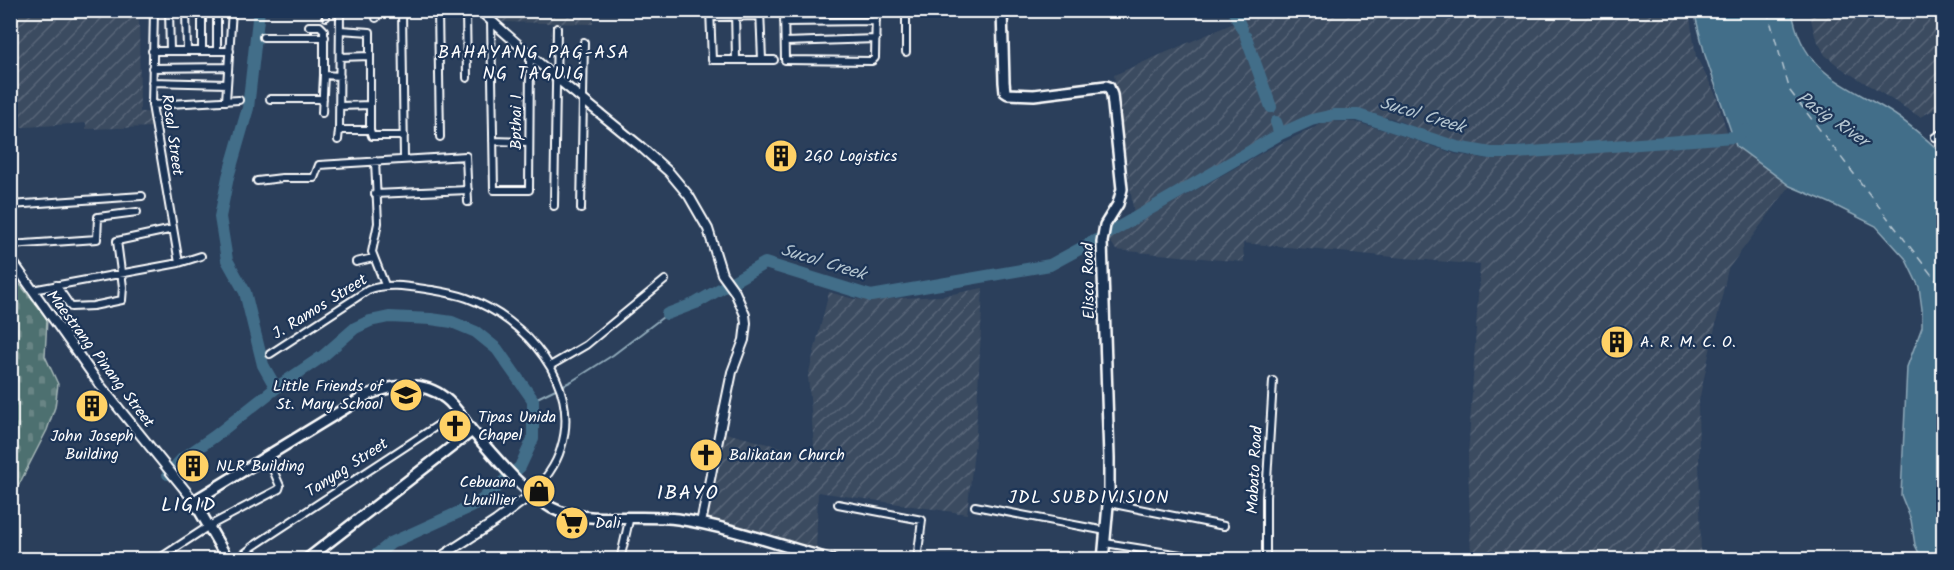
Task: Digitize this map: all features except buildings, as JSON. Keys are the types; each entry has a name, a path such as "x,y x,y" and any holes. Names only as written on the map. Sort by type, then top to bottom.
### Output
{"main road":[{"name":"Elisco Road","path":"1002,10 1005,92 1034,95 1106,86 1109,87 1112,95 1122,189 1118,204 1105,225 1102,242 1109,458 1103,560"},
{"path":"228,560 194,501 367,395 387,387 401,385 421,387 445,397 506,468 532,494 554,509 590,517 665,518 701,524 832,560"},
{"path":"306,560 472,431"}],"street":[{"name":"Rosal Street","path":"154,10 152,105 179,263"},
{"path":"169,10 170,51"},
{"path":"186,10 186,51"},
{"path":"202,10 202,51"},
{"path":"217,10 218,51"},
{"path":"226,101 232,10"},
{"path":"338,140 340,10"},
{"path":"402,10 404,159"},
{"path":"438,10 440,137"},
{"path":"466,10 467,78"},
{"path":"479,10 555,78 669,172 689,196 708,229 725,279 732,288 746,319 744,340 732,372 701,524"},
{"path":"784,10 785,60 872,61 875,58 876,10"},
{"path":"906,10 906,52"},
{"path":"735,13 736,60"},
{"path":"762,60 760,13 710,14 712,60 736,60 762,60 774,60"},
{"path":"491,21 493,141 529,141"},
{"path":"784,22 876,21"},
{"path":"309,26 323,28 325,37 322,112"},
{"path":"554,206 557,28"},
{"path":"340,30 369,31 370,130 372,136 404,136"},
{"path":"262,37 325,37"},
{"path":"785,42 876,39"},
{"path":"581,209 584,42"},
{"path":"152,51 230,51"},
{"name":"Bpthai 1","path":"493,141 494,190 529,190 530,55"},
{"path":"340,57 370,56"},
{"path":"152,68 228,67"},
{"path":"324,75 340,76"},
{"path":"152,82 227,84"},
{"path":"270,99 323,99"},
{"path":"152,105 239,100"},
{"path":"340,106 370,105"},
{"path":"339,130 370,130"},
{"path":"1935,137 1944,132"},
{"path":"256,181 314,178 319,165 466,156 468,202"},
{"name":"J. Ramos Street","path":"375,161 378,223 372,252 385,285"},
{"path":"375,194 468,190"},
{"path":"10,205 142,196"},
{"path":"10,245 97,239 99,218 137,212"},
{"path":"56,285 69,306 93,306 122,300 117,241 173,229"},
{"path":"32,290 179,263 201,256"},
{"name":"Maestrang Pinang Street","path":"10,258 99,385 194,501"},
{"path":"356,262 374,258"},
{"path":"550,366 586,345 665,280"},
{"name":"J. Ramos Street","path":"270,354 368,290 385,285 426,289 470,299 507,319 528,337 550,366 561,392 566,415 562,447 552,470 532,494"},
{"name":"Mabato Road","path":"1266,560 1266,497 1273,381"},
{"name":"Tanyag Street","path":"252,547 458,412"},
{"path":"157,560 210,526 279,489 280,486 267,456"},
{"path":"436,560 496,521 532,494"},
{"path":"1108,502 1224,526"},
{"path":"838,504 922,519 917,560"},
{"path":"975,506 1106,531"},
{"path":"620,560 630,516"},
{"path":"1105,543 1212,560"},
{"path":"235,560 252,547"}],"shaded area":[{"path":"1340,10 1689,11 1696,56 1716,95 1728,135 1573,146 1485,147 1438,137 1392,118 1329,112 1289,126 1134,215 1114,75 1243,19 1291,19"},
{"path":"11,11 139,11 140,112 152,112 153,127 86,129 86,123 11,128"},
{"path":"487,11 593,11 593,24 500,22"},
{"path":"1809,11 1943,11 1943,105 1920,117 1841,68 1825,55 1815,36"},
{"path":"1328,121 1355,122 1455,154 1488,159 1734,143 1790,186 1728,269 1698,405 1701,559 1471,559 1468,457 1480,265 1243,243 1244,262 1116,250 1109,239 1265,151"},
{"path":"983,288 976,432 967,514 818,492 816,553 707,518 722,432 815,456 808,376 829,292 854,299 868,300 942,296"}],"green space":[{"path":"19,283 47,319 45,356 58,384 55,407 47,430 11,500 10,288"}],"water":[{"name":"Pasig River","path":"1694,11 1792,11 1797,32 1815,62 1841,83 1889,111 1917,131 1943,154 1943,559 1922,559 1915,545 1911,520 1901,495 1907,367 1922,327 1919,287 1905,258 1876,226 1790,186 1736,146 1705,55"}],"waterway":[{"path":"259,10 248,108 228,177 220,217 227,260 245,292 263,365 276,388 323,356 355,328 370,321 389,317 452,322 476,332 497,349 533,400 533,439 520,467 477,504 391,543 370,560"},
{"path":"1233,10 1242,29"},
{"path":"1246,37 1271,107"},
{"name":"Sucol Creek","path":"1107,234 1280,134 1311,120 1334,115 1358,115 1457,147 1491,153 1734,137 1746,130"},
{"path":"1276,122 1280,134"},
{"name":"Sucol Creek","path":"667,314 696,303 765,263 871,296 1050,265 1096,240"},
{"name":"Sucol Creek","path":"533,400 572,381 613,355 667,314"},
{"path":"168,474 182,459 276,388"}],"ferry route":[{"path":"1767,10 1790,91 1944,291"}],"place":[{"name":"2GO Logistics","path":"781,156"},
{"name":"A. R. M. C. O.","path":"1617,342"},
{"name":"Little Friends of St. Mary School","path":"406,395"},
{"name":"John Joseph Building","path":"92,406"},
{"name":"Tipas Unida Chapel","path":"455,426"},
{"name":"Balikatan Church","path":"706,455"},
{"name":"NLR Building","path":"193,466"},
{"name":"Cebuana Lhuillier","path":"539,491"},
{"name":"Dali","path":"572,523"}],"district":[{"name":"BAHAYANG PAG-ASA NG TAGUIG","path":"534,63"},
{"name":"IBAYO","path":"688,494"},
{"name":"JDL SUBDIVISION","path":"1089,498"},
{"name":"LIGID","path":"189,506"}]}
